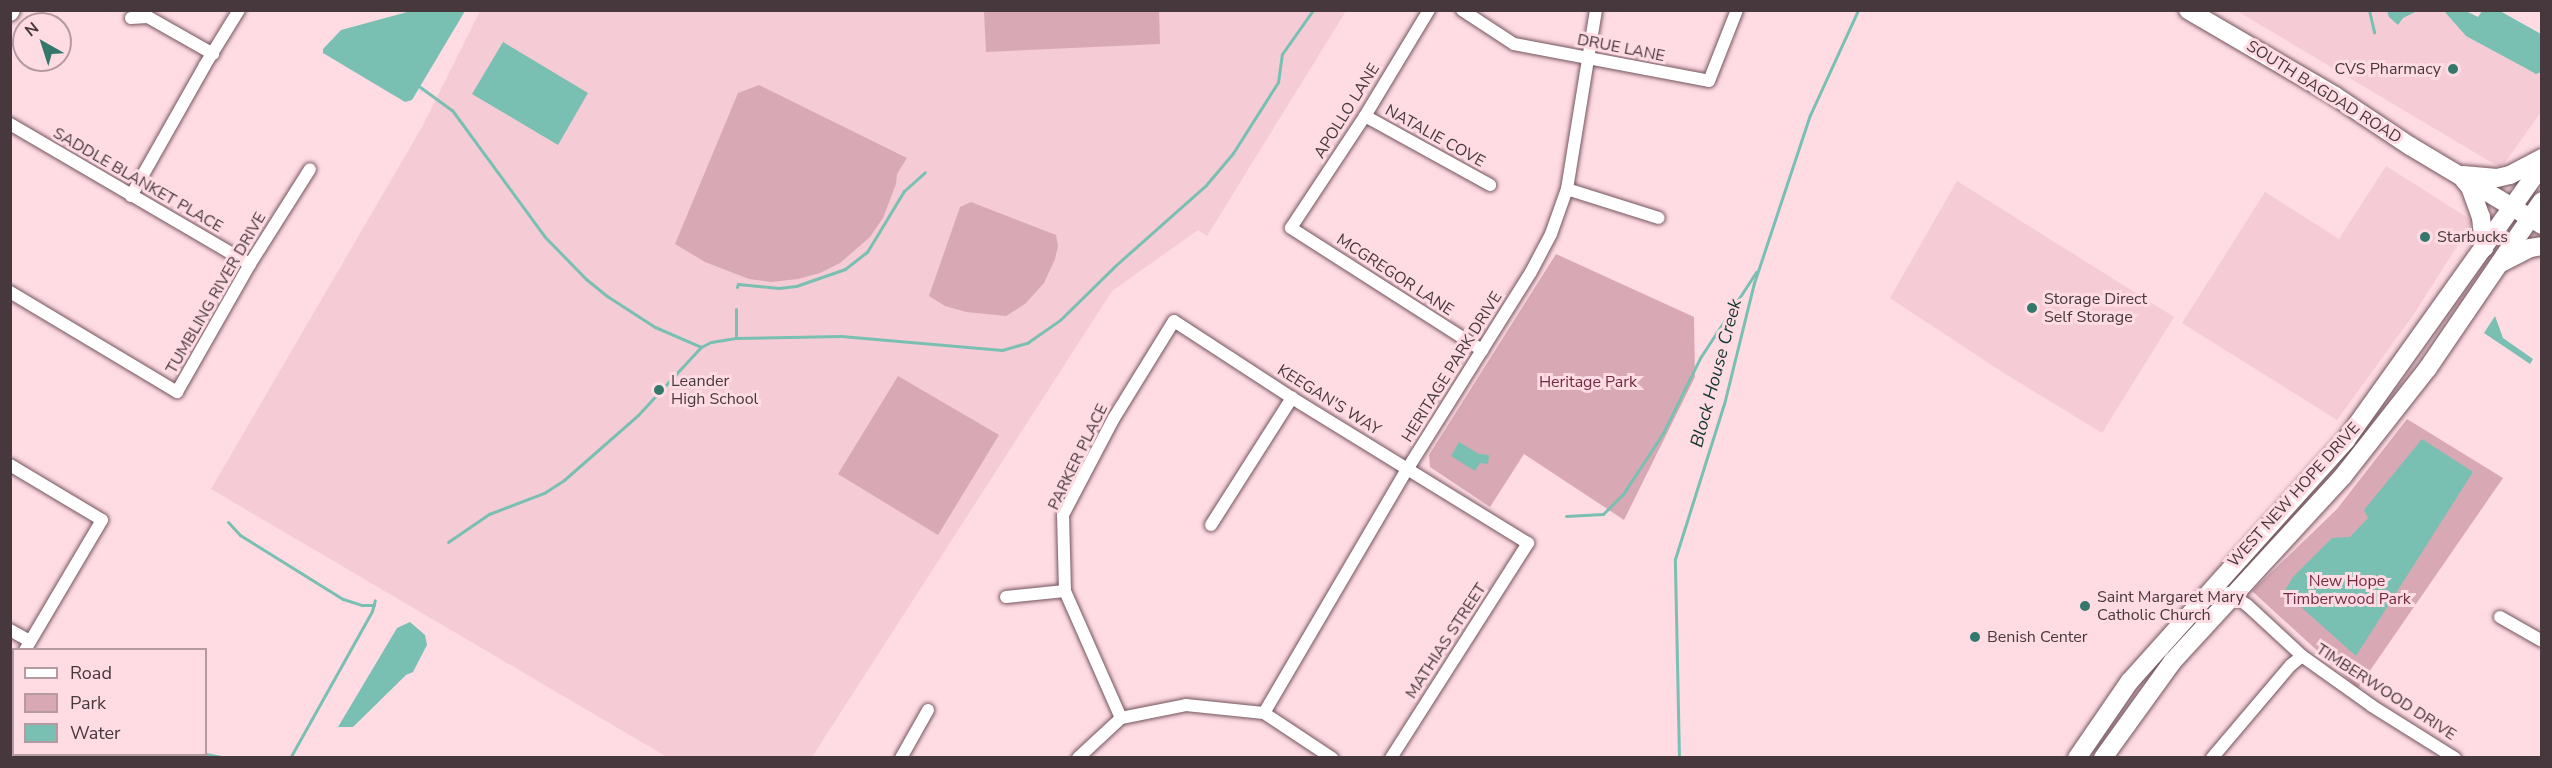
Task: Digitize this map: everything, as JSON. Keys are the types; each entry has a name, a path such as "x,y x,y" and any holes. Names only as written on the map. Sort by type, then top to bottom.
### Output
{"main road":[{"name":"SOUTH BAGDAD ROAD","path":"2188,10 2536,222"},
{"path":"2458,174 2497,178 2510,175 2541,158"},
{"name":"WEST NEW HOPE DRIVE","path":"2077,758 2130,681 2346,440 2541,165"},
{"path":"2458,174 2470,187 2476,201 2481,217 2484,248"},
{"name":"WEST NEW HOPE DRIVE","path":"2103,758 2173,661 2343,476 2428,368 2499,263 2536,222 2541,201"},
{"path":"2499,263 2530,248 2541,246"}],"street":[{"path":"131,196 239,10"},
{"name":"APOLLO LANE","path":"1291,228 1365,116 1429,10"},
{"name":"DRUE LANE","path":"1462,10 1514,44 1709,81 1737,10"},
{"name":"HERITAGE PARK DRIVE","path":"1264,713 1408,468 1536,263 1551,234 1567,189 1586,58 1596,10"},
{"path":"131,18 148,17 213,54"},
{"name":"NATALIE COVE","path":"1365,116 1490,185"},
{"name":"SADDLE BLANKET PLACE","path":"10,124 250,264"},
{"name":"TUMBLING RIVER DRIVE","path":"10,292 177,392 250,264 310,169"},
{"path":"1567,189 1659,218"},
{"name":"MCGREGOR LANE","path":"1291,228 1482,350"},
{"name":"KEEGAN'S WAY","path":"1174,321 1292,398 1528,543"},
{"name":"PARKER PLACE","path":"1121,718 1065,591 1063,515 1114,418 1174,321"},
{"path":"1211,525 1292,398"},
{"path":"10,465 102,520 28,645 10,630"},
{"name":"MATHIAS STREET","path":"1391,758 1528,543"},
{"name":"TIMBERWOOD DRIVE","path":"2217,582 2233,596 2247,604 2302,656 2372,706 2455,758"},
{"path":"1006,597 1065,591"},
{"path":"2500,617 2541,641"},
{"path":"2212,758 2291,665 2302,656"},
{"path":"1078,758 1121,718 1186,705 1264,713 1332,758"},
{"path":"901,758 928,710"}],"shaded area":[{"name":"Leander High School","path":"480,11 1346,11 1207,236 1198,230 1112,291 812,757 667,757 211,489 422,127"},
{"path":"2237,11 2442,11 2541,72 2541,112 2501,168"},
{"path":"2386,166 2473,221 2414,314 2337,420 2182,323 2265,192 2339,239"},
{"name":"Storage Direct Self Storage","path":"1957,181 2174,317 2102,433 1999,370 1890,298"}],"green space":[{"path":"984,11 1159,11 1160,44 986,52"},
{"path":"759,85 907,158 897,174 896,184 883,218 870,237 840,263 820,273 798,279 771,282 749,279 705,262 675,244 738,93"},
{"path":"971,202 1056,235 1058,246 1055,259 1044,283 1025,304 1006,316 966,312 945,306 929,296 960,207"},
{"name":"Heritage Park","path":"1556,254 1694,317 1695,377 1624,520 1524,454 1490,507 1430,467 1429,455"},
{"path":"898,376 999,435 938,535 838,474"},
{"name":"New Hope Timberwood Park","path":"2407,419 2503,478 2358,688 2252,591 2337,509"}],"water":[{"path":"2387,10 2417,11 2403,18 2398,25 2389,17"},
{"path":"411,11 465,11 412,100 405,102 323,53 323,49 341,30"},
{"path":"2444,11 2466,11 2478,17 2482,11 2500,11 2541,34 2541,72 2536,74 2466,36"},
{"path":"503,42 588,93 558,145 472,94"},
{"path":"2495,316 2503,338 2533,359 2530,364 2484,333"},
{"path":"2422,439 2473,472 2356,656 2284,592 2293,577 2332,538 2350,537 2368,518 2364,510"},
{"path":"1459,442 1479,454 1489,455 1488,464 1480,463 1475,471 1451,456"},
{"path":"410,622 425,635 427,645 413,672 406,675 353,727 338,727 397,628"}],"waterway":[{"path":"448,542 489,514 544,493 564,480 638,415 701,347 711,342 736,338 841,336 1002,350 1027,343 1060,320 1116,265 1206,185 1233,153 1278,82 1282,54 1313,10"},
{"name":"Block House Creek","path":"1679,758 1675,559 1724,404 1754,283 1810,115 1858,10"},
{"path":"2369,10 2374,32"},
{"path":"420,87 452,110 545,237 586,279 607,296 655,327 701,347"},
{"path":"737,287 738,284 779,288 796,286 845,269 867,252 904,191 925,172"},
{"path":"1566,516 1603,514 1623,494 1663,433 1700,358 1756,272"},
{"path":"736,309 736,338"},
{"path":"228,522 240,535 343,599 362,605 374,605"},
{"path":"290,758 372,611 375,600"},
{"path":"207,754 227,758"},
{"path":"156,758 166,756"}],"place":[{"name":"CVS Pharmacy","path":"2453,69"},
{"name":"Starbucks","path":"2425,237"},
{"name":"Storage Direct Self Storage","path":"2032,308"},
{"name":"Leander High School","path":"659,390"},
{"name":"Saint Margaret Mary Catholic Church","path":"2085,606"},
{"name":"Benish Center","path":"1975,637"}]}
